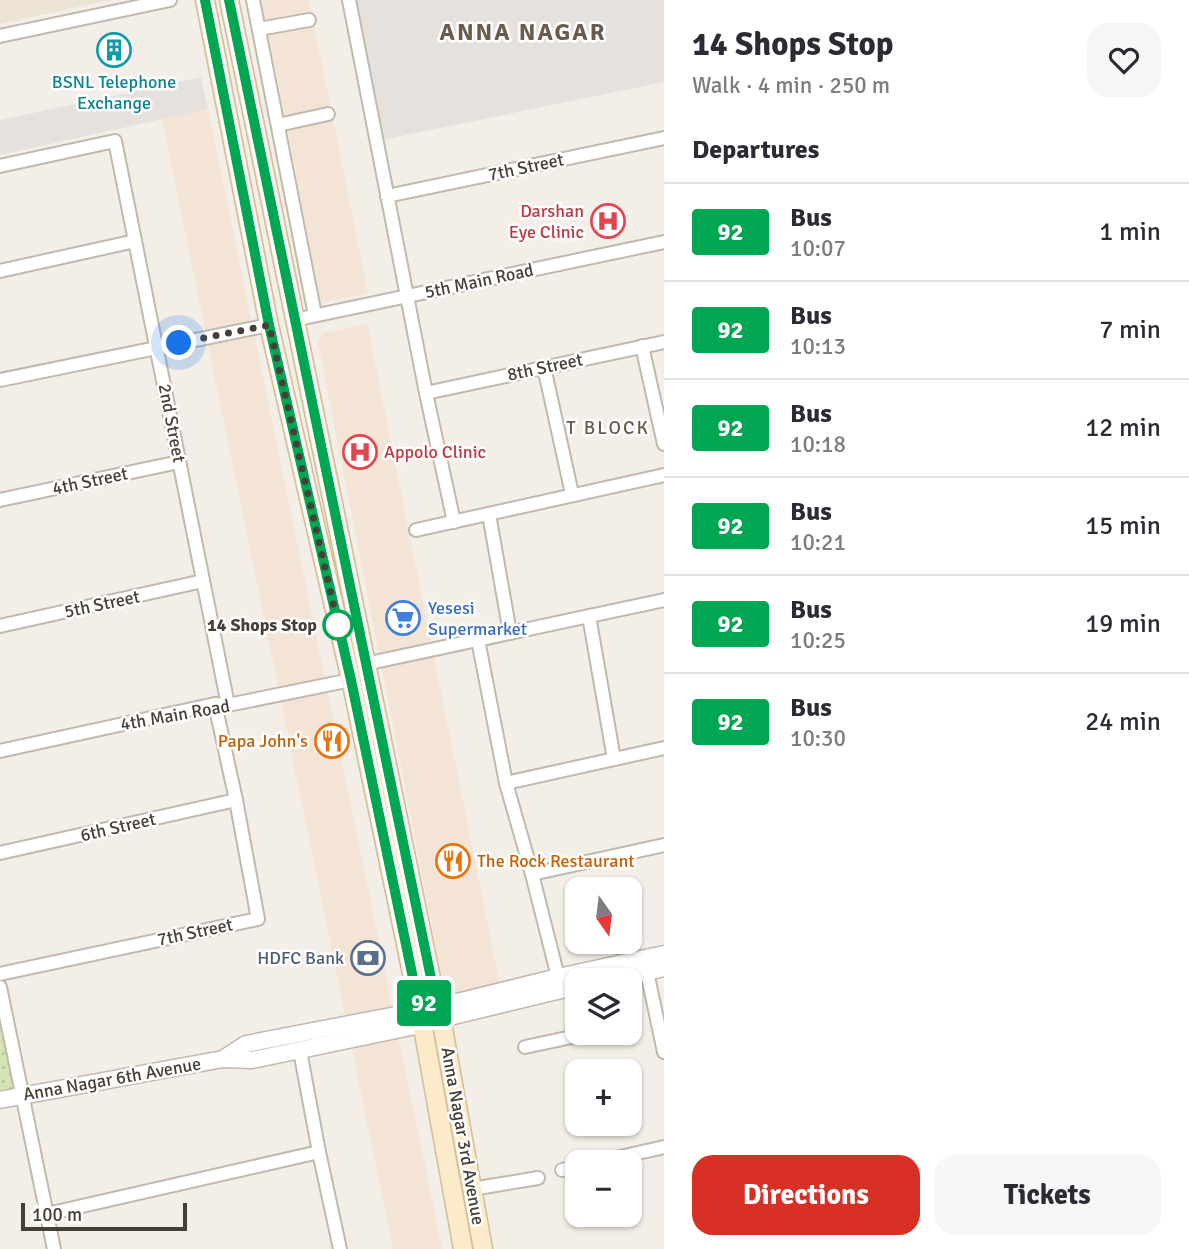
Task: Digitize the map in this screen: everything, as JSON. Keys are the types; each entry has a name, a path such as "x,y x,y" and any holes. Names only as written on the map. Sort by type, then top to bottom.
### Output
{"main road":[{"name":"Anna Nagar 3rd Avenue","path":"205,0 269,325 472,1189 483,1249"},
{"name":"Anna Nagar 3rd Avenue","path":"229,0 365,664 430,1015 463,1249"}],"street":[{"path":"0,36 170,0"},
{"path":"253,0 315,315"},
{"path":"349,0 454,522"},
{"path":"258,29 309,20"},
{"path":"278,125 328,114"},
{"name":"7th Street","path":"387,196 664,138"},
{"name":"2nd Street","path":"0,166 115,141 229,705"},
{"path":"0,271 135,242"},
{"name":"5th Main Road","path":"294,320 664,242"},
{"path":"0,380 269,325"},
{"name":"8th Street","path":"426,393 664,342"},
{"path":"642,346 664,444"},
{"path":"544,367 572,494"},
{"name":"4th Street","path":"0,500 179,462"},
{"path":"416,530 664,475"},
{"path":"489,514 510,633"},
{"name":"5th Street","path":"0,626 203,581"},
{"path":"365,664 664,600"},
{"path":"589,616 614,759"},
{"path":"478,640 506,783 558,977"},
{"name":"4th Main Road","path":"0,751 215,704 229,705 351,680"},
{"name":"7th Street","path":"0,974 258,919 215,704"},
{"path":"506,783 664,748"},
{"name":"6th Street","path":"0,853 236,800"},
{"path":"532,874 664,845"},
{"path":"430,1015 558,977 664,954"},
{"path":"642,973 664,968"},
{"path":"647,972 664,1052"},
{"path":"0,987 54,1249"},
{"name":"Anna Nagar 6th Avenue","path":"223,1059 246,1044 430,1015 565,989"},
{"name":"Anna Nagar 6th Avenue","path":"0,1100 223,1059 252,1060 300,1051 430,1015"},
{"path":"526,1047 565,1039"},
{"path":"300,1051 340,1249"},
{"path":"642,1152 664,1147"},
{"path":"47,1214 319,1152"},
{"path":"472,1189 538,1178"}],"shaded area":[{"path":"0,0 110,0 0,24"},
{"path":"262,0 309,0 368,293 321,303"},
{"path":"355,0 664,0 664,82 382,140"},
{"path":"201,77 208,109 0,155 0,120"},
{"path":"208,109 442,1249 393,1249 162,119"},
{"path":"367,324 500,985 455,994 443,981 318,343 323,333"}],"green space":[{"path":"0,1010 17,1090 0,1094"}],"bus line":[{"name":"92","path":"205,0 269,325 351,680 419,1007 427,1002 436,1002 229,0"}],"place":[{"name":"BSNL Telephone Exchange","path":"114,50"},
{"name":"Darshan Eye Clinic","path":"608,221"},
{"name":"Appolo Clinic","path":"360,452"},
{"name":"Yesesi Supermarket","path":"403,618"},
{"name":"14 Shops Stop","path":"338,625"},
{"name":"Papa John's","path":"332,741"},
{"name":"The Rock Restaurant","path":"453,861"},
{"name":"HDFC Bank","path":"368,958"}],"district":[{"name":"ANNA NAGAR","path":"523,32"},
{"name":"T BLOCK","path":"608,428"}],"route":[{"path":"179,343 269,325 339,629 338,625"}]}
